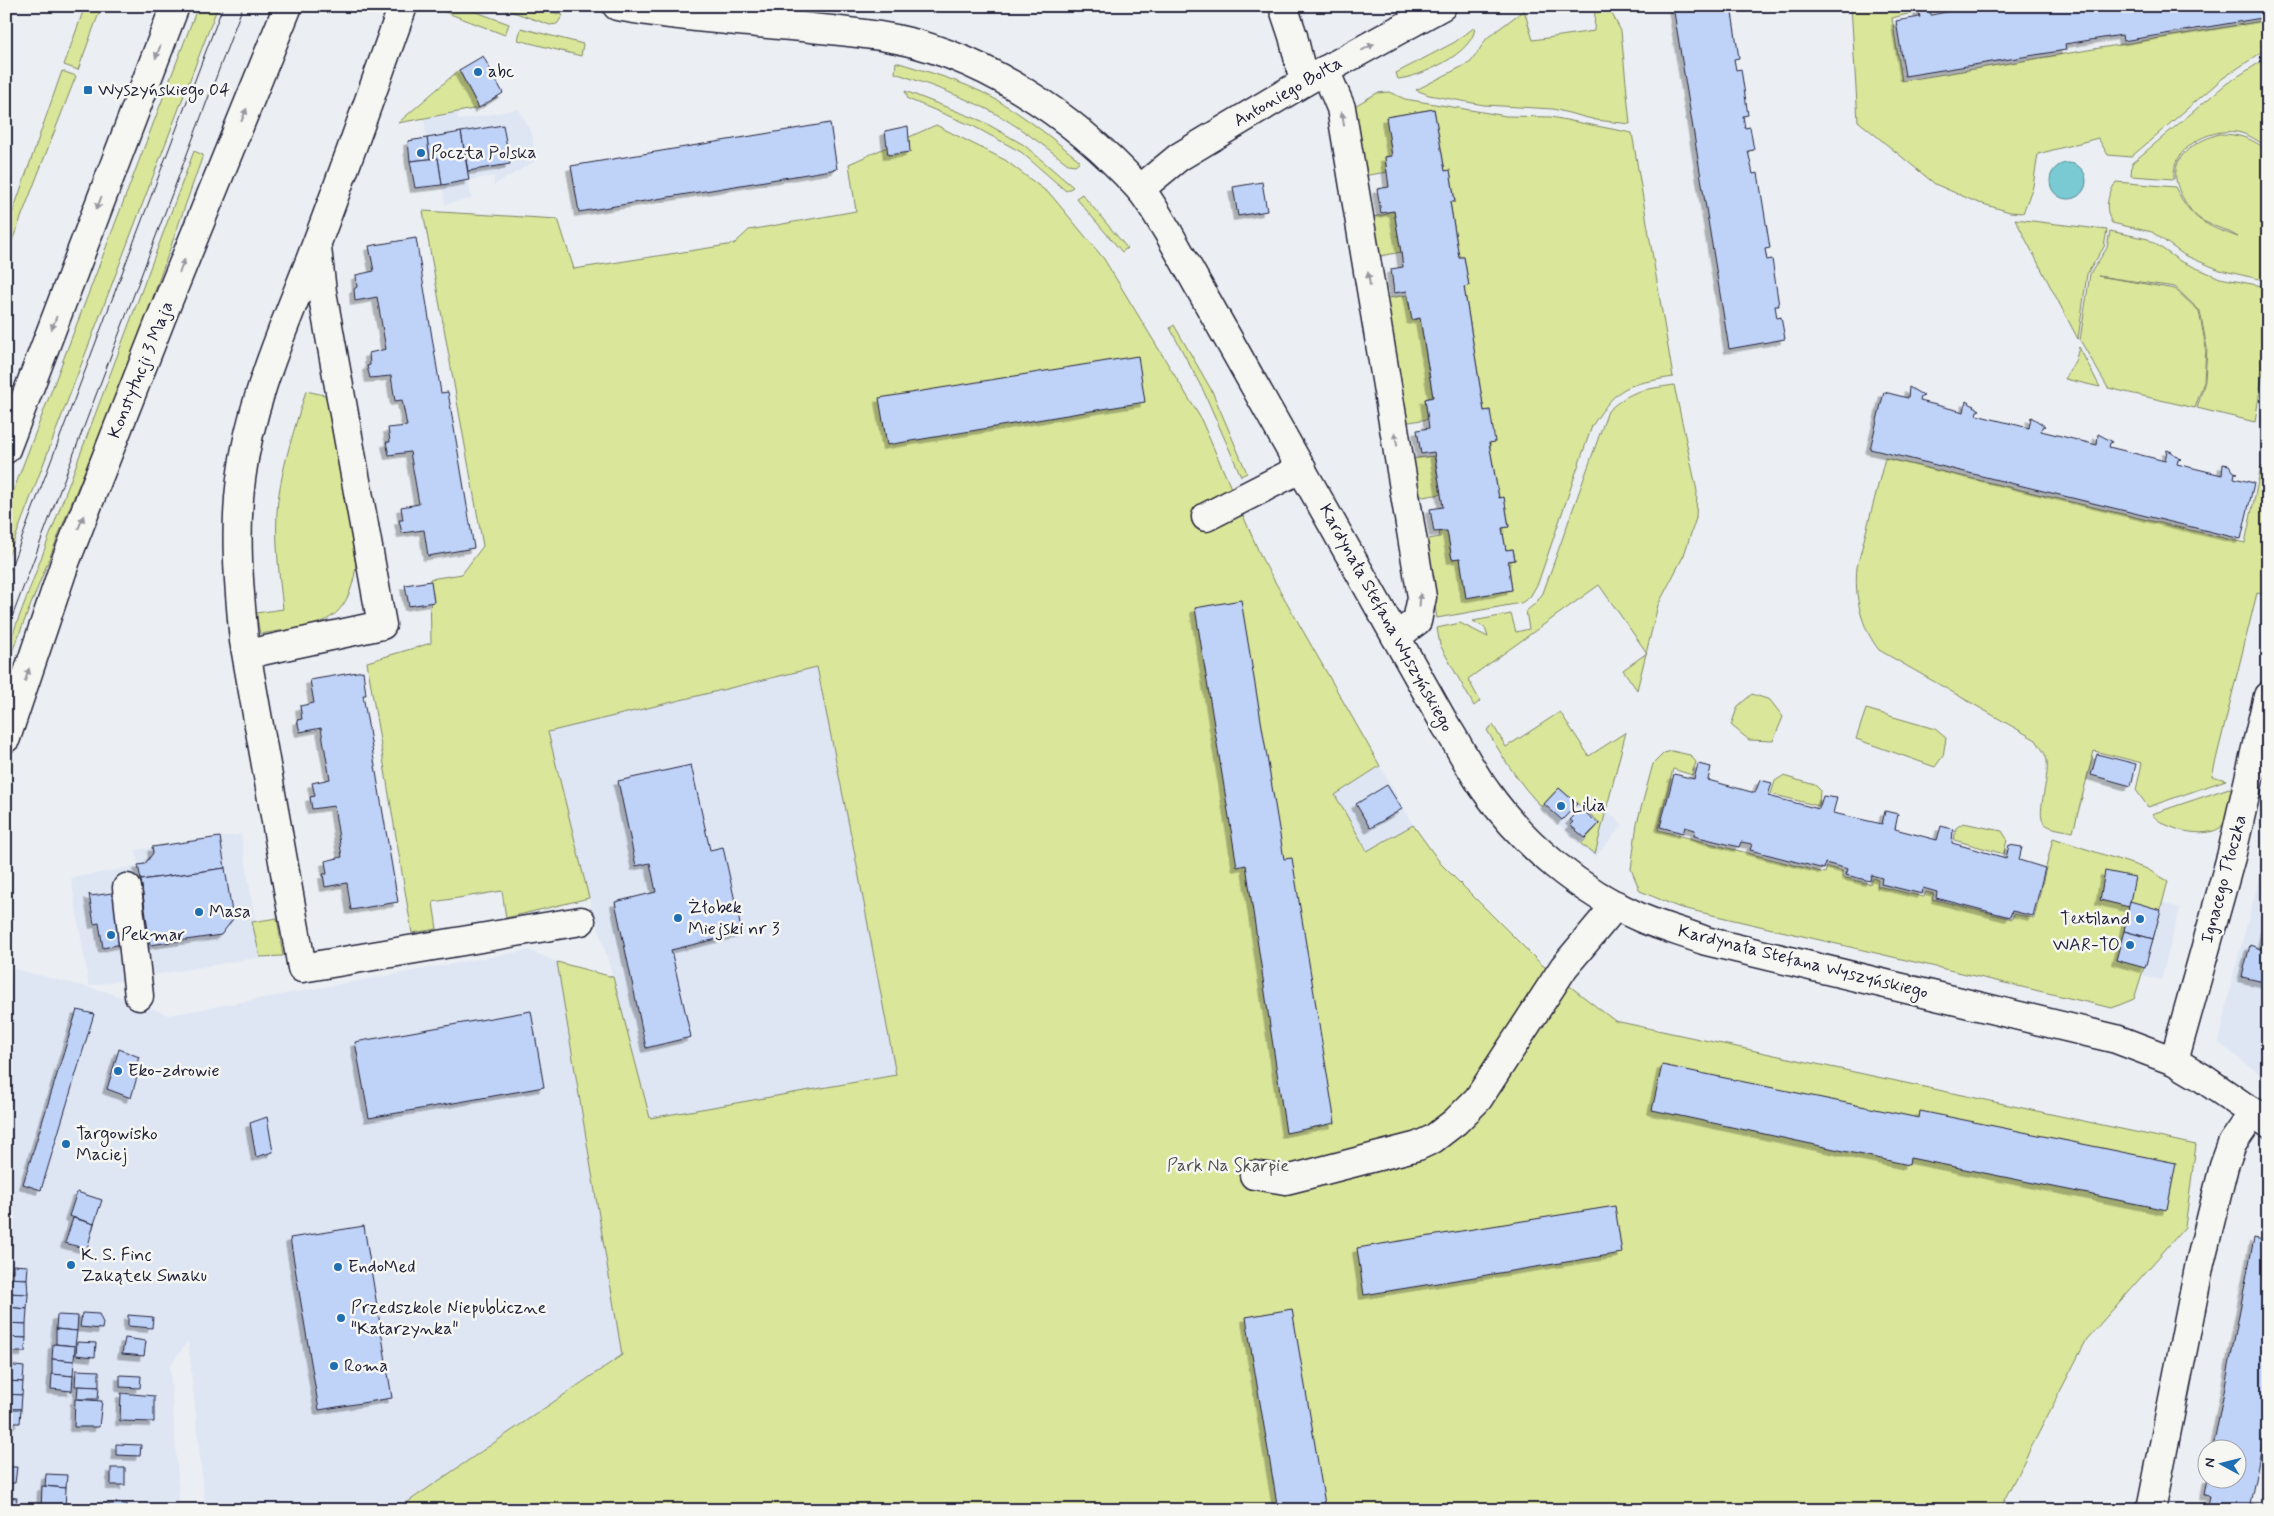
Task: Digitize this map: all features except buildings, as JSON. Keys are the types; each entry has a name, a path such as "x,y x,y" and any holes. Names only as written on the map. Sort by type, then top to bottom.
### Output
{"street":[{"path":"6,450 175,6"},
{"name":"Konstytucji 3 Maja","path":"6,738 66,560 164,311 288,6"},
{"path":"403,6 316,244 262,383 244,460 238,504 239,587 244,641 302,968 581,921"},
{"name":"Kardynała Stefana Wyszyńskiego","path":"617,6 659,14 881,37 925,47 972,64 1068,121 1140,189 1168,232 1396,637 1486,791 1519,832 1560,869 1616,905 1641,918 1706,941 2116,1039 2174,1062 2261,1118"},
{"path":"1283,6 1293,36 1314,76 1341,108 1422,597 1417,621 1396,637"},
{"name":"Antoniego Bolta","path":"1140,189 1179,156 1314,76 1442,6"},
{"path":"247,654 382,625 322,292 316,244"},
{"path":"1206,517 1302,468"},
{"name":"Ignacego Tłoczka","path":"2174,1062 2231,857 2268,696"},
{"path":"127,888 140,996"},
{"path":"1254,1175 1286,1180 1418,1146 1433,1139 1455,1122 1478,1099 1564,967 1616,905"},
{"path":"2151,1510 2200,1263 2224,1166 2232,1144 2261,1118"}],"shaded area":[{"path":"519,109 533,136 534,162 494,185 494,176 469,180 471,199 445,204 438,158 430,159 424,119 457,113 459,120"},
{"path":"817,666 854,850 896,1076 650,1118 613,977 589,898 548,732"},
{"path":"1380,766 1413,825 1367,852 1335,795"},
{"path":"1557,767 1623,825 1595,857 1586,851 1530,797"},
{"path":"241,834 261,957 89,986 71,878 138,866 136,850"},
{"path":"2268,847 2268,1080 2219,1043 2232,979"},
{"path":"2139,896 2180,908 2161,980 2107,965"},
{"path":"529,950 557,962 622,1355 396,1510 223,1510 205,1505 188,1341 170,1366 180,1510 6,1510 6,998 14,969 107,992 169,1015"}],"green space":[{"path":"85,6 96,6 103,9 99,13 78,70 64,65"},
{"path":"198,6 218,6 6,562 6,510"},
{"path":"446,6 460,6 509,24 505,35 445,12"},
{"path":"496,6 529,6 563,15 557,24 550,25"},
{"path":"1851,6 1914,6 1916,12 1892,18 1902,81 2268,20 2268,48 2223,78 2131,157 2108,155 2098,138 2038,154 2033,186 2023,213 2010,212 1976,202 1935,184 1858,121"},
{"path":"1609,8 1621,31 1630,124 1596,120 1553,109 1484,105 1429,95 1416,90 1471,62 1487,38 1524,10 1533,40 1594,31 1595,10"},
{"path":"1475,27 1472,37 1466,46 1445,62 1420,74 1398,79 1396,73 1455,42"},
{"path":"521,28 583,44 581,56 518,40"},
{"path":"2268,57 2268,148 2241,133 2215,133 2194,142 2185,149 2175,168 2174,179 2131,176 2132,163 2226,84"},
{"path":"896,62 933,73 982,92 1027,119 1080,161 1075,165 1068,164 1020,129 989,110 955,95 895,73"},
{"path":"459,70 479,108 398,123"},
{"path":"62,71 76,76 12,241 6,238 6,212 12,214"},
{"path":"905,91 982,121 1024,145 1073,187 1066,191 1021,152 973,126 908,99"},
{"path":"1389,92 1405,99 1506,116 1551,117 1632,133 1673,377 1644,382 1625,389 1617,394 1601,412 1592,426 1538,583 1530,597 1521,603 1437,618 1423,540 1440,537 1439,532 1447,531 1452,559 1460,558 1466,597 1512,590 1508,561 1515,560 1513,549 1506,550 1502,528 1509,526 1504,498 1499,498 1489,443 1490,410 1484,411 1464,287 1469,286 1464,257 1459,257 1450,202 1455,201 1450,171 1445,171 1434,109 1387,117 1392,156 1385,157 1387,172 1363,176 1351,108 1377,93"},
{"name":"Park Na Skarpie","path":"936,125 1005,160 1051,195 1104,259 1200,417 1262,559 1380,766 1335,795 1367,851 1413,825 1441,864 1541,964 1615,1021 2196,1145 2185,1227 2087,1339 1999,1510 396,1510 622,1355 557,962 613,977 650,1118 896,1075 854,850 817,667 548,732 589,898 506,918 502,891 433,902 437,929 412,933 367,662 431,643 430,579 462,574 483,546 423,211 558,219 574,269 734,244 749,230 856,211 849,164"},
{"path":"2219,134 2245,138 2268,151 2268,281 2220,270 2184,255 2152,232 2112,223 2108,212 2110,192 2116,182 2175,187 2187,207 2193,214 2200,220 2216,229 2238,237 2197,217 2177,186 2177,165 2188,149 2207,138"},
{"path":"194,151 203,155 133,354 6,667 6,652"},
{"path":"1082,194 1127,248 1122,252 1076,198"},
{"path":"1394,211 1401,252 1376,257 1369,218"},
{"path":"2015,219 2107,230 2104,247 2087,274 2078,339"},
{"path":"2110,231 2148,239 2180,261 2220,278 2268,287 2268,364 2264,364 2255,422 2197,408 2205,381 2207,348 2200,311 2175,287 2098,276 2175,289 2199,311 2206,348 2204,381 2195,408 2108,388 2080,340 2090,274 2107,248"},
{"path":"1407,295 1412,319 1420,318 1433,397 1425,399 1428,419 1403,423 1384,299"},
{"path":"1174,325 1212,391 1247,473 1241,476 1204,392 1170,328"},
{"path":"2079,347 2100,387 2065,379 2076,359"},
{"path":"1674,385 1697,491 1696,518 1684,555 1658,605 1646,652 1599,585 1468,679 1480,701 1474,706 1440,645 1437,628 1460,623 1488,637 1485,628 1473,621 1511,614 1516,632 1529,629 1526,611 1536,603 1543,593 1608,411 1631,394"},
{"path":"306,391 329,396 356,566 345,602 336,613 324,621 311,625 260,634 256,613 283,609 277,541 278,500 286,459"},
{"path":"1434,456 1441,494 1423,497 1415,491 1410,459"},
{"path":"1885,458 2245,543 2261,467 2268,469 2268,596 2257,593 2212,776 2226,780 2148,807 2136,790 2142,763 2094,751 2073,832 2046,825 2041,811 2047,764 2045,755 2036,740 1879,650 1863,621 1858,600 1857,567"},
{"path":"1646,654 1637,690 1623,670"},
{"path":"1752,694 1770,700 1783,717 1773,741 1749,740 1731,725 1738,706"},
{"path":"1866,709 1935,729 1946,738 1943,756 1935,767 1856,739"},
{"path":"1560,712 1589,756 1626,732 1595,854 1581,844 1600,823 1559,788 1542,807 1512,770 1487,730 1493,725 1506,747"},
{"path":"1672,751 1690,755 1696,762 1692,775 1673,769 1658,830 1825,873 1827,867 1842,871 1842,877 1870,884 1873,878 1878,880 1877,886 1924,897 1926,892 1934,894 1932,899 2012,919 2014,914 2034,918 2053,838 2147,869 2168,881 2153,939 2134,999 2112,1008 1678,907 1640,891 1631,869 1637,823 1653,764 1664,753"},
{"path":"1783,776 1815,785 1820,790 1819,806 1771,794 1775,781"},
{"path":"2229,788 2234,790 2227,815 2221,827 2214,831 2195,833 2174,828 2157,819 2152,814"},
{"path":"1963,823 2002,831 2007,839 2004,854 1954,840 1956,828"},
{"path":"277,918 283,956 260,957 252,922"}],"water":[{"path":"2068,163 2075,164 2081,168 2085,174 2085,188 2081,194 2075,198 2068,199 2061,198 2055,194 2051,188 2050,181 2051,174 2055,168 2061,164"}],"tram line":[{"path":"6,580 223,6"},
{"path":"6,633 243,6"}],"place":[{"name":"abc","path":"478,72"},
{"name":"Wyszyńskiego 04","path":"88,90"},
{"name":"Poczta Polska","path":"421,153"},
{"name":"Lilia","path":"1561,806"},
{"name":"Masa","path":"199,912"},
{"name":"Żłobek Miejski nr 3","path":"678,918"},
{"name":"Textiland","path":"2140,919"},
{"name":"Pekmar","path":"111,935"},
{"name":"WAR-TO","path":"2130,945"},
{"name":"Eko-zdrowie","path":"118,1071"},
{"name":"Targowisko Maciej","path":"66,1144"},
{"name":"K. S. Finc Zakątek Smaku","path":"71,1265"},
{"name":"EndoMed","path":"338,1267"},
{"name":"Przedszkole Niepubliczne \"Katarzynka\"","path":"341,1318"},
{"name":"Roma","path":"334,1366"}]}
